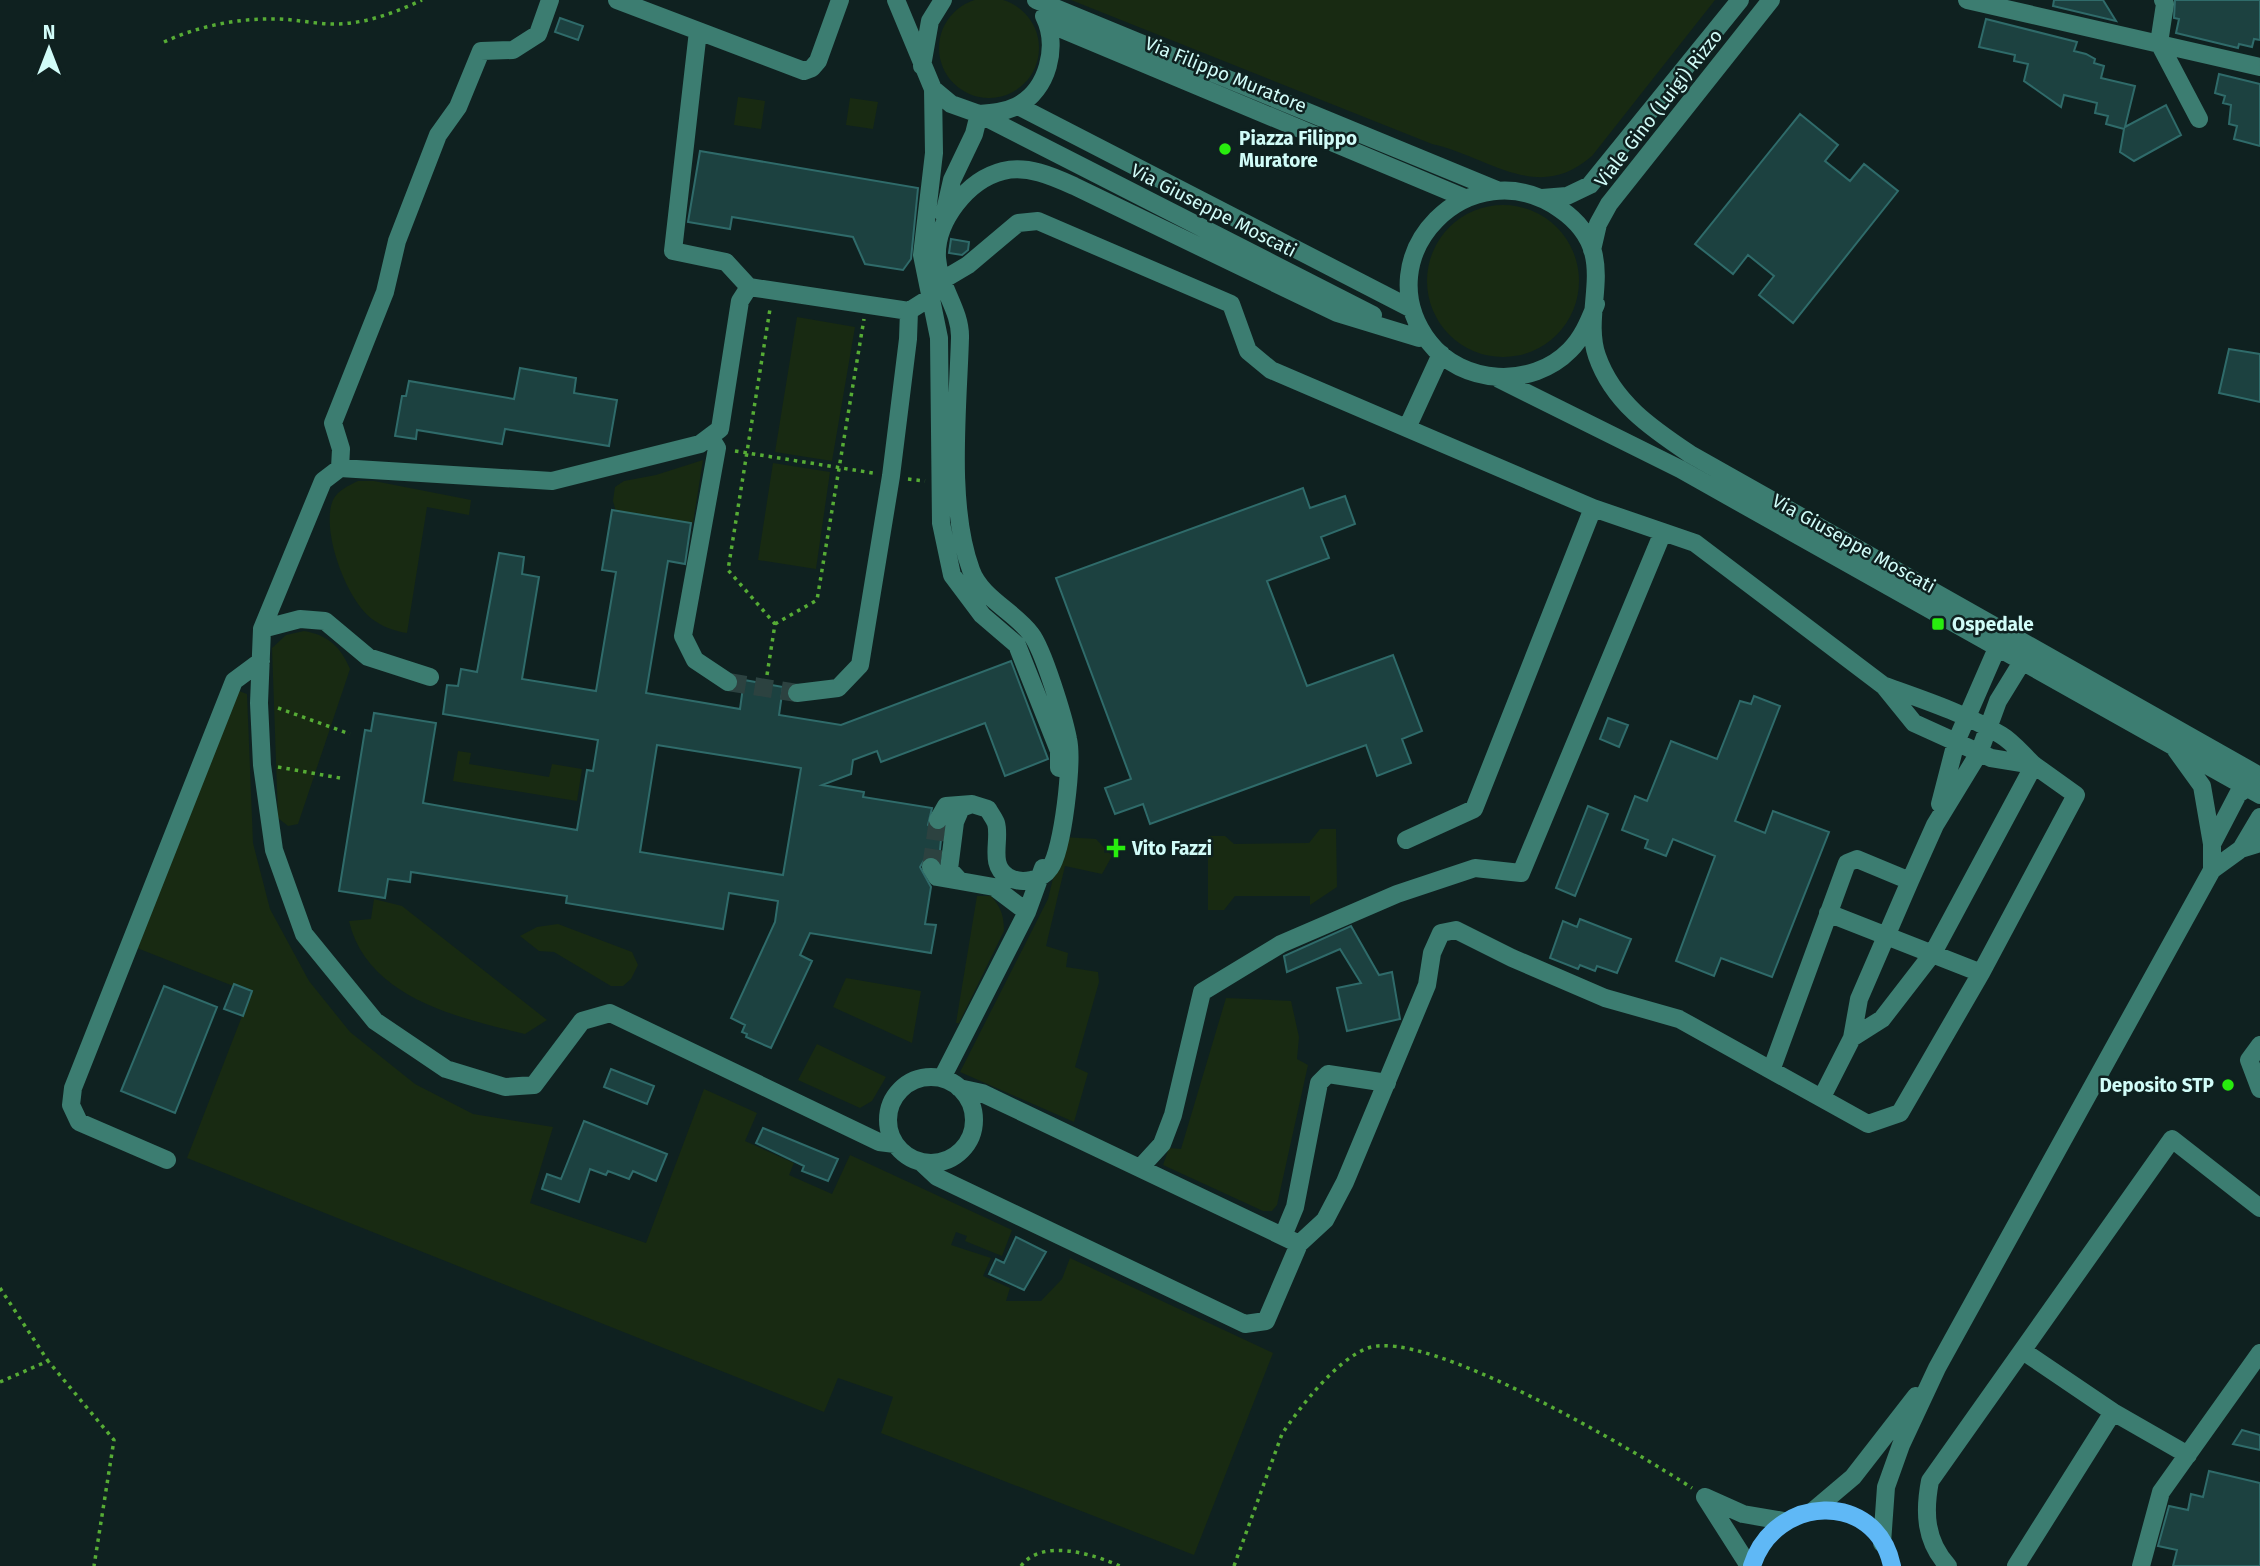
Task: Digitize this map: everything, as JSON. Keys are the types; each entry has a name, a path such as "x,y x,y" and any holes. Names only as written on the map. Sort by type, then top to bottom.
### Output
{"main road":[{"path":"1751,1566 1768,1534 1784,1521 1814,1510 1853,1516 1870,1528 1890,1558"}],"street":[{"path":"340,468 341,449 333,423 385,292 397,241 438,135 457,107 481,51 513,50 538,34 550,0"},
{"path":"617,0 804,71 812,68 818,61 840,0"},
{"path":"896,0 933,89 934,153 922,255 936,289 960,325 958,528 971,572 988,596 1020,620 1034,637 1068,738 1072,759 1063,824 1052,866 1041,878 1021,881 1007,877 998,865 996,823 988,809 972,804 946,806 939,820"},
{"path":"922,66 930,21 943,0"},
{"name":"Via Giuseppe Moscati","path":"1018,106 1032,94 1045,76 1051,54 1047,23 1041,9 1033,0"},
{"name":"Via Giuseppe Moscati","path":"1033,0 1497,190"},
{"name":"Viale Gino (Luigi) Rizzo","path":"1542,198 1567,196 1590,185 1740,0"},
{"name":"Viale Gino (Luigi) Rizzo","path":"1592,250 1598,224 1609,204 1771,0"},
{"path":"1967,0 2260,66"},
{"path":"2163,0 2165,4 2159,43 2200,119"},
{"name":"Via Filippo Muratore","path":"1047,23 1465,198"},
{"path":"698,31 673,251 726,262 749,287 909,311 1018,223 1038,221 1231,304 1248,351 1270,370 1593,508 1695,543 1884,686 1914,723 1991,758 2034,765"},
{"name":"Via Giuseppe Moscati","path":"933,89 951,104 979,114 1430,345 1458,366 1496,377 1680,469 2172,745 2256,784"},
{"path":"942,1078 1027,912 1041,878 1058,790 1059,751 1017,645 982,615 952,575 941,523 937,258 951,180 974,134 979,114 1002,112 1018,106 1412,309"},
{"path":"940,235 958,202 990,176 1003,171 1033,171 1074,186 1337,313 1430,345 1407,428"},
{"name":"Via Giuseppe Moscati","path":"1430,345 1412,309 1409,283 1413,256 1425,232 1443,212 1465,198 1497,190 1520,191 1542,198 1563,211 1580,228 1592,250 1598,276 1593,333 1596,354 1624,402 1645,424 1690,454 2256,784"},
{"path":"728,682 695,660 683,636 713,443 720,429 740,301 749,287"},
{"name":"Via Giuseppe Moscati","path":"1496,377 1523,376 1548,367 1570,351 1586,330 1596,304"},
{"path":"797,693 838,688 860,665 891,476 909,311"},
{"path":"713,443 552,481 340,468 323,481 262,629 259,703 262,765 274,850 303,934 374,1021 446,1069 505,1087 534,1085 582,1021 610,1013 879,1142 895,1144"},
{"path":"1406,840 1474,809 1593,508"},
{"path":"1140,1168 1162,1144 1173,1115 1202,992 1281,944 1397,894 1475,868 1521,873 1663,532"},
{"path":"262,629 300,619 325,621 368,657 430,677"},
{"path":"1935,825 1956,742 1997,648"},
{"path":"167,1160 79,1122 71,1105 73,1088 234,681 261,661"},
{"path":"1822,1097 1852,1038 1860,999 1935,825 1979,752 1998,701 2022,662"},
{"path":"1291,1240 1325,1220 1345,1182 1427,985 1432,953 1441,933 1456,930 1512,958 1605,998 1679,1019 1772,1068 1868,1124 1900,1113 1981,973 2076,795 2034,765 2003,736 1884,686"},
{"path":"2172,745 2202,786 2212,844 2212,870"},
{"path":"1852,1038 1882,1019 1933,953 2034,765"},
{"path":"2212,844 2225,813 2256,784"},
{"path":"960,881 949,869 955,822 961,808 972,804"},
{"path":"2241,849 2260,817"},
{"path":"1890,1558 1886,1488 1901,1445 1937,1368 2212,870 2241,849 2260,843"},
{"path":"1772,1068 1847,863 1857,859 1910,881"},
{"path":"931,867 937,877 994,887 1027,912"},
{"path":"1828,913 1981,973"},
{"path":"2260,1045 2249,1060 2260,1089"},
{"path":"1291,1240 982,1093 959,1088 942,1078 912,1081 896,1096 888,1116 889,1131 895,1144 903,1153 922,1163 937,1177 1245,1324 1266,1321 1291,1240 1319,1083 1328,1074 1387,1083"},
{"path":"922,1163 950,1159 970,1139 973,1112 968,1099 959,1088"},
{"path":"1948,1566 1931,1538 1924,1512 1930,1481 2172,1139 2260,1208"},
{"path":"2023,1351 2113,1412 2188,1455"},
{"path":"2141,1566 2161,1492 2260,1353"},
{"path":"1814,1510 1853,1477 1937,1368"},
{"path":"2016,1566 2113,1412"},
{"path":"1705,1497 1743,1514 1784,1521"},
{"path":"1705,1497 1751,1566"}],"path":[{"path":"164,42 182,34 232,22 269,19 333,24 356,22 381,17 422,0"},
{"path":"767,675 775,624 728,570 774,290"},
{"path":"775,624 817,600 866,304"},
{"path":"713,443 747,453 940,483"},
{"path":"259,703 351,734"},
{"path":"262,765 341,778"},
{"path":"0,1288 48,1361 114,1440 94,1566"},
{"path":"1234,1566 1282,1434 1294,1416 1353,1355 1388,1344 1409,1348 1492,1379 1624,1446 1705,1497"},
{"path":"0,1382 48,1361"},
{"path":"1021,1566 1026,1559 1049,1552 1070,1551 1120,1566"}],"green space":[{"path":"989,-2 1008,2 1025,12 1035,29 1039,48 1035,67 1025,84 1008,94 989,98 970,94 953,84 943,67 939,48 943,29 953,12 970,2"},
{"path":"1071,0 1715,0 1592,156 1572,170 1552,176 1532,177 1513,173 1432,144"},
{"path":"738,97 765,101 761,129 734,125"},
{"path":"850,98 878,102 873,129 846,125"},
{"path":"1503,205 1532,211 1557,227 1573,252 1579,281 1573,310 1557,335 1532,351 1503,357 1474,351 1449,335 1433,310 1427,281 1433,252 1449,227 1474,211"},
{"path":"797,317 855,327 832,461 775,452"},
{"path":"703,460 693,523 616,512 613,501 615,487 624,481 656,475"},
{"path":"773,463 830,472 816,569 758,560"},
{"path":"358,481 374,481 471,500 469,515 427,507 407,633 380,624 363,610 338,564 330,529 333,500 340,491"},
{"path":"304,631 333,643 350,669 298,824 288,826 278,818 272,648 286,635"},
{"path":"239,691 247,694 253,843 270,909 309,981 350,1032 415,1084 473,1114 553,1127 530,1203 646,1243 704,1089 757,1113 745,1141 794,1163 789,1175 832,1194 850,1155 1012,1230 1002,1256 965,1241 967,1236 956,1232 951,1245 991,1258 983,1276 1010,1288 1006,1301 1041,1301 1062,1279 1070,1258 1273,1353 1194,1555 881,1433 893,1397 838,1378 824,1412 187,1158 251,993 137,948"},
{"path":"458,751 471,753 469,764 549,777 552,764 582,769 577,801 453,781"},
{"path":"1320,829 1336,829 1337,887 1310,905 1310,896 1235,896 1224,910 1208,910 1208,836 1225,836 1234,844 1309,843"},
{"path":"1063,837 1096,839 1112,856 1102,874 1065,866 1046,946 1068,953 1066,967 1098,972 1099,982 1075,1067 1088,1073 1074,1122 960,1072 1048,899"},
{"path":"977,896 991,896 1001,912 1004,931 959,1023 956,1023"},
{"path":"374,899 402,906 547,1020 525,1034 445,1012 395,986 375,969 359,947 349,921 371,919"},
{"path":"558,924 632,952 638,965 631,979 623,986 611,986 554,952 539,951 520,936 537,927"},
{"path":"846,978 921,991 912,1043 833,1007"},
{"path":"1226,998 1291,1001 1299,1037 1297,1059 1308,1065 1277,1205 1272,1211 1263,1211 1163,1165 1169,1148 1181,1149"},
{"path":"817,1044 886,1077 872,1101 860,1108 798,1080"}],"building":[{"path":"2054,0 2103,0 2116,21 2053,6"},
{"path":"2175,0 2260,0 2260,40 2254,39 2252,47 2239,44 2238,48 2176,33 2179,19 2174,18"},
{"path":"560,18 583,26 578,40 555,32"},
{"path":"1986,19 2077,42 2074,51 2086,54 2095,59 2094,63 2104,66 2101,78 2135,86 2125,127 2166,105 2181,135 2134,161 2120,152 2124,129 2106,124 2108,116 2095,113 2097,103 2064,95 2061,107 2024,81 2028,64 2014,61 2015,55 1979,47"},
{"path":"2219,74 2260,84 2260,146 2234,139 2237,126 2229,124 2231,105 2223,103 2225,96 2215,93"},
{"path":"1800,114 1838,145 1825,161 1850,181 1864,164 1898,191 1793,323 1759,295 1774,276 1748,255 1733,274 1695,244"},
{"path":"700,151 918,188 911,259 903,270 865,264 853,237 732,217 730,229 688,222"},
{"path":"951,239 969,242 968,250 962,255 949,253"},
{"path":"2229,349 2260,354 2260,402 2219,393"},
{"path":"520,368 576,378 574,393 617,400 609,446 505,429 502,444 417,430 416,439 395,436 402,396 406,396 409,381 514,399"},
{"path":"1303,488 1310,508 1345,496 1355,524 1321,537 1329,558 1267,581 1307,686 1393,655 1422,731 1402,739 1411,763 1377,776 1366,745 1150,824 1143,804 1115,814 1105,788 1131,779 1056,578"},
{"path":"612,510 691,523 685,564 668,561 646,693 740,709 744,680 783,687 779,715 841,725 1011,661 1048,759 1005,776 985,723 881,762 877,751 853,760 851,774 822,785 864,792 863,797 932,808 928,825 933,830 942,830 939,859 926,857 920,867 931,887 925,924 936,925 931,953 810,933 800,955 812,961 771,1048 746,1037 747,1034 742,1032 745,1025 731,1018 775,922 778,901 729,893 723,929 566,903 567,896 411,872 410,882 388,879 385,898 339,891 365,730 371,731 374,713 436,723 423,803 577,830 587,770 593,771 598,740 443,714 447,685 458,686 461,669 477,672 499,553 524,557 522,574 539,577 522,679 596,691 616,572 602,570","holes":["657,745 801,768 783,875 640,852"]},
{"path":"1754,696 1780,706 1735,821 1765,833 1773,811 1829,832 1772,977 1721,958 1714,976 1676,961 1715,856 1673,839 1666,856 1645,848 1648,840 1622,830 1635,796 1647,801 1671,741 1717,759 1740,701 1751,704"},
{"path":"1608,718 1628,725 1619,747 1600,739"},
{"path":"1588,806 1608,814 1575,896 1556,888"},
{"path":"1580,919 1631,939 1617,973 1597,966 1595,971 1580,965 1578,969 1550,958 1563,921 1577,927"},
{"path":"1351,926 1379,975 1392,972 1400,1019 1347,1031 1337,988 1361,983 1340,949 1287,972 1284,956"},
{"path":"234,984 252,991 243,1016 224,1009"},
{"path":"164,986 217,1007 175,1113 121,1091"},
{"path":"611,1069 654,1086 647,1104 604,1087"},
{"path":"584,1121 667,1154 656,1181 633,1171 629,1179 608,1171 606,1175 590,1169 579,1202 542,1189 547,1174 561,1179"},
{"path":"763,1128 838,1159 828,1181 802,1171 804,1166 756,1143"},
{"path":"1016,1237 1046,1252 1024,1290 989,1274 996,1259 1004,1263"},
{"path":"2242,1430 2260,1435 2260,1450 2233,1444"},
{"path":"2209,1471 2260,1483 2260,1566 2173,1566 2177,1550 2158,1546 2169,1506 2188,1510 2191,1494 2203,1497"}],"tunnel":[{"path":"728,682 797,693"},
{"path":"931,867 938,820"}],"place":[{"name":"Piazza Filippo Muratore","path":"1225,149"},
{"name":"Ospedale","path":"1938,624"},
{"name":"Vito Fazzi","path":"1116,848"},
{"name":"Deposito STP","path":"2228,1085"}]}
